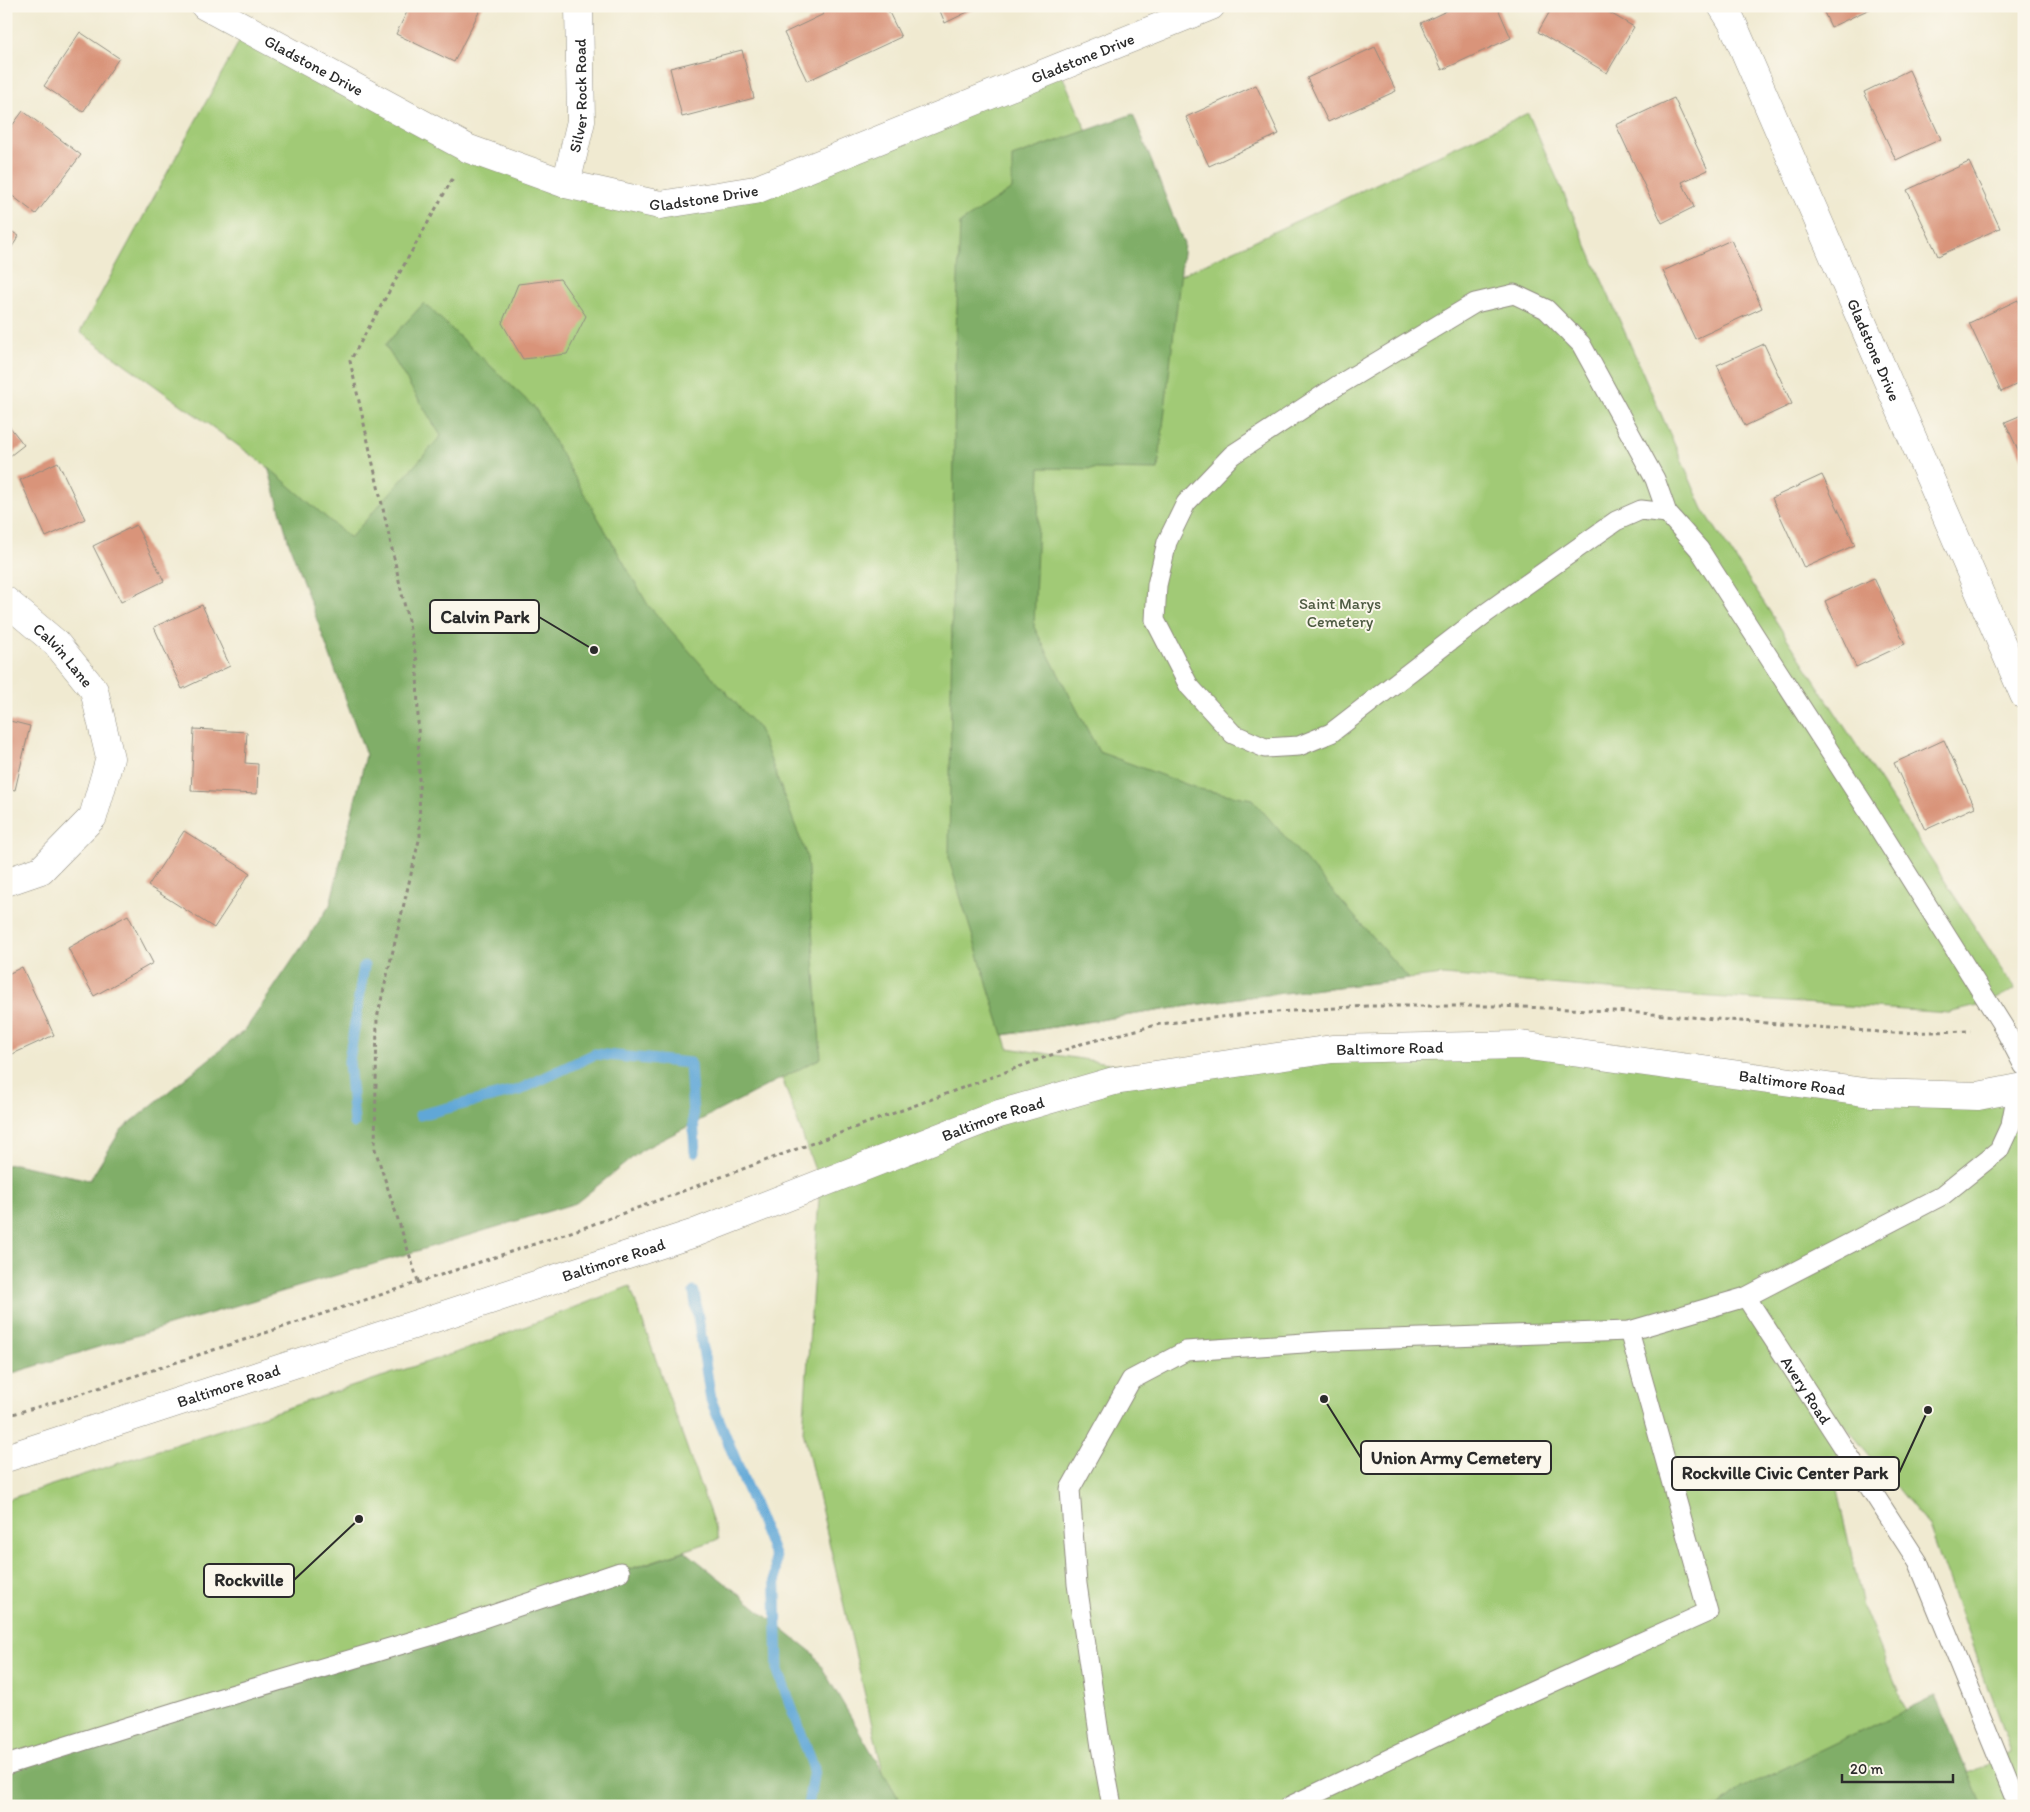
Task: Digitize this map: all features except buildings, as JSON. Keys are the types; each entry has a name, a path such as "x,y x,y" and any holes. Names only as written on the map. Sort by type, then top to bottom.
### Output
{"street":[{"name":"Gladstone Drive","path":"205,6 469,149 566,184 660,205 755,190 1211,6"},
{"name":"Silver Rock Road","path":"566,184 581,120 579,6"},
{"name":"Gladstone Drive","path":"1722,6 1732,22 2024,695"},
{"name":"Calvin Lane","path":"6,601 56,643 94,690 110,758 93,817 41,870 6,882"},
{"name":"Baltimore Road","path":"6,1458 695,1233 999,1114 1114,1082 1332,1049 1521,1044 1872,1093 1978,1096 2022,1081"}],"lane":[{"path":"1112,1806 1101,1747 1077,1584 1070,1489 1130,1380 1186,1351 1332,1341 1629,1331 1746,1297 1943,1195 1999,1150 2011,1124 2022,1081 2003,1026 1704,557 1666,513 1655,479 1581,344 1546,309 1514,294 1475,303 1337,386 1232,455 1186,503 1167,542 1157,585 1156,620 1189,686 1233,734 1265,748 1299,746 1331,733 1486,613 1616,521 1642,510 1666,513"},
{"name":"Avery Road","path":"1746,1297 1918,1562 2018,1806"},
{"path":"1290,1806 1500,1706 1708,1612 1629,1331"},
{"path":"6,1765 214,1700 430,1636 620,1572"}],"path":[{"path":"418,1281 375,1148 377,1018 420,836 417,661 350,361 469,149"}],"green space":[{"name":"Saint Marys Cemetery","path":"246,29 469,149 660,205 785,177 1059,68 1155,287 1528,113 1703,509 2015,989 1989,1003 1949,1013 1668,994 1443,975 1239,998 1004,1035 1008,1048 1169,1072 1521,1045 1871,1093 2024,1087 2024,1806 1974,1806 1962,1776 2011,1752 1929,1527 1842,1422 1836,1486 1863,1606 1946,1806 891,1806 803,1431 820,1184 673,775 493,887 268,467 80,332"},
{"path":"1133,114 1184,244 1158,470 1040,468 1034,627 1099,752 1199,789 1252,799 1409,979 1239,998 1003,1035 949,860 955,364 960,223 1012,189 1012,157"},
{"path":"424,303 535,408 648,605 759,729 807,857 821,1058 642,1150 576,1203 6,1375 6,1165 15,1164 90,1180 121,1130 245,1030 330,905 366,755 289,543 268,467 350,538 441,436 385,345"},
{"path":"630,1286 719,1539 430,1636 6,1765 6,1500 470,1348"},
{"path":"685,1551 814,1654 903,1806 6,1806 6,1765 430,1636"},
{"path":"1935,1696 1982,1806 1719,1806 1737,1791"}],"waterway":[{"path":"354,1123 349,1061 364,966"},
{"path":"420,1115 519,1090 595,1054 690,1063 695,1152"},
{"path":"694,1292 711,1400 775,1557 778,1671 814,1769 808,1806"}],"place":[{"name":"Calvin Park","path":"594,650"},
{"name":"Union Army Cemetery","path":"1324,1399"},
{"name":"Rockville Civic Center Park","path":"1928,1410"},
{"name":"Rockville","path":"359,1519"}]}
